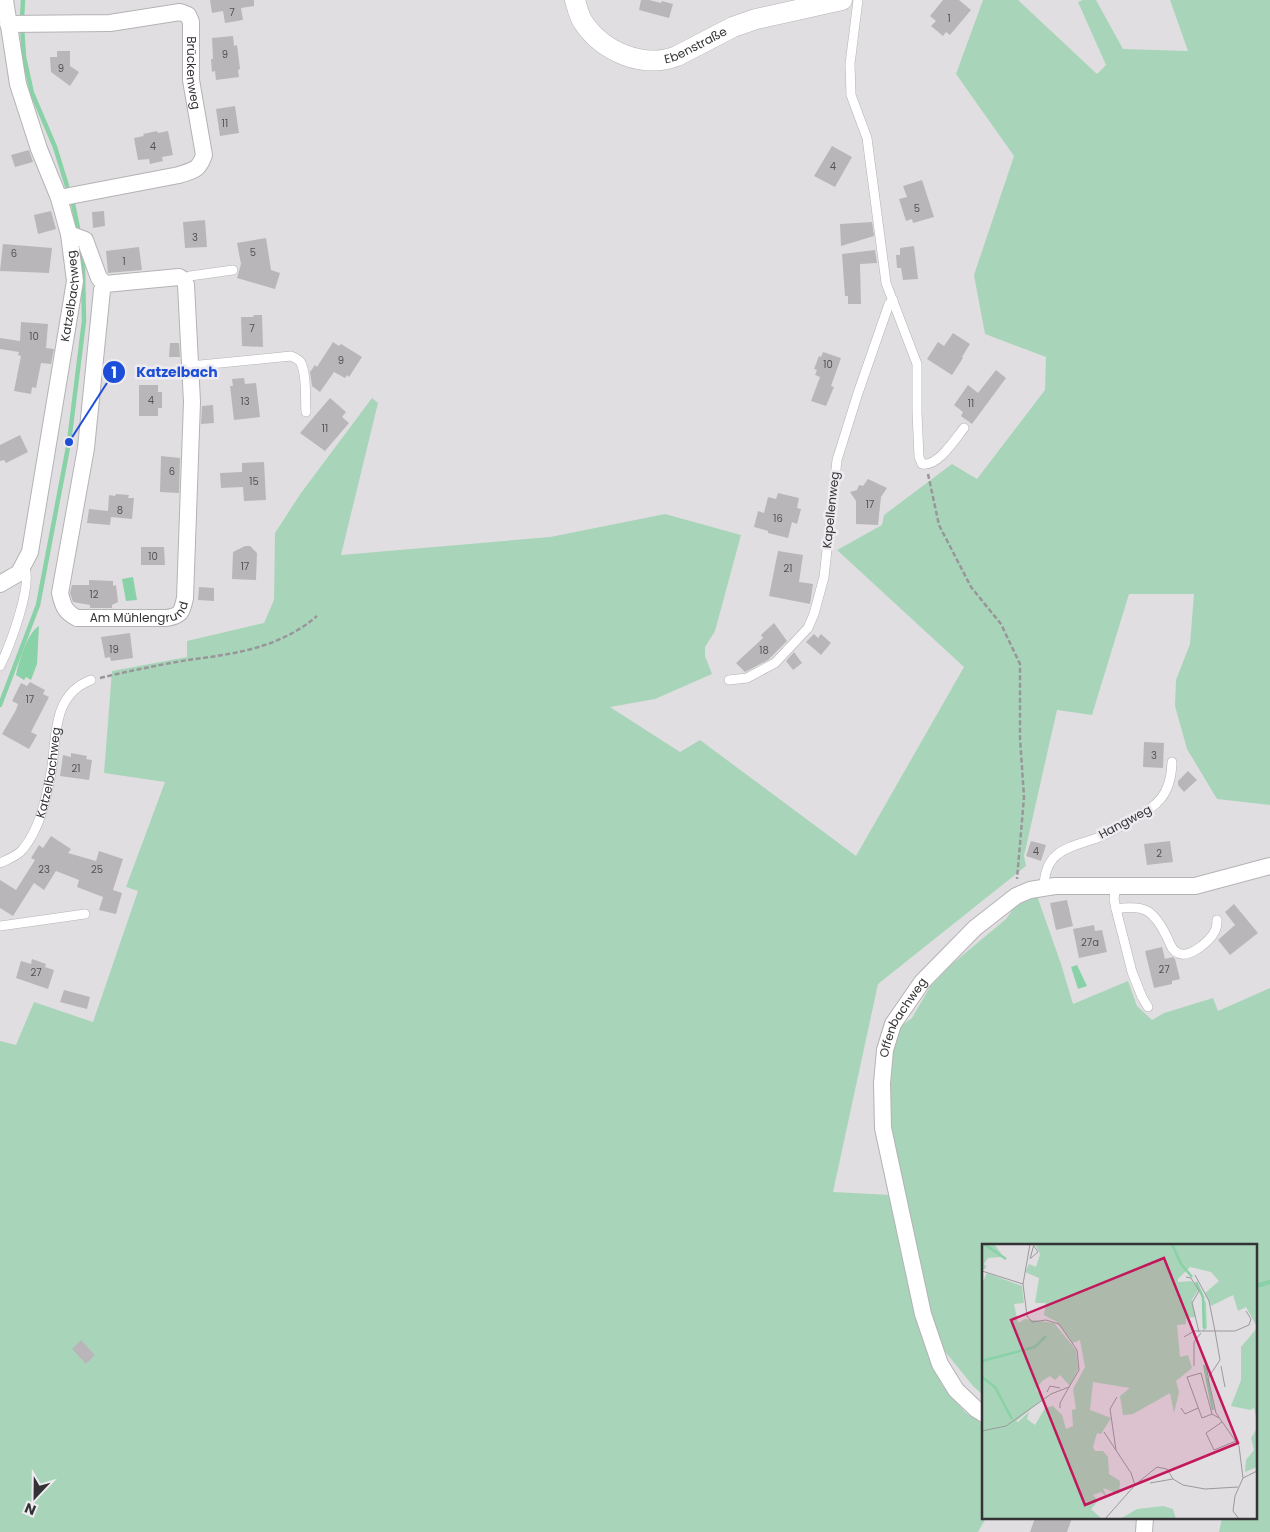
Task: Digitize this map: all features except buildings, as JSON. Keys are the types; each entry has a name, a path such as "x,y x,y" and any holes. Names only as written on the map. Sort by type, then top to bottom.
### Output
{"street":[{"name":"Katzelbachweg","path":"5,0 21,93 39,149 59,198 68,234 75,280 30,552 24,566"},
{"name":"Ebenstraße","path":"575,0 582,21 602,44 632,58 651,61 677,56 733,26 842,0"},
{"name":"Brückenweg","path":"8,24 110,23 180,12 188,15 191,22 191,80 204,155 201,164 196,170 179,175 59,198"},
{"path":"68,234 85,240 99,278 105,284 179,277 184,280"},
{"name":"Am Mühlengrund","path":"105,284 102,290 86,448 60,593 62,605 68,614 77,618 166,618 175,617 182,610 185,598 192,402 184,280"},
{"path":"0,584 19,573 24,566"},
{"name":"Offenbachweg","path":"982,1413 956,1390 940,1364 923,1314 882,1128 882,1083 885,1050 894,1024 922,982 974,928 1016,896 1044,887 1116,885 1194,886 1270,866"}],"lane":[{"path":"858,0 850,64 851,94 868,138 886,284 917,364 916,412 919,457 922,464 926,465 938,460 964,428"},
{"path":"184,280 190,276 233,270"},
{"name":"Kapellenweg","path":"729,680 747,678 775,662 808,628 814,614 824,577 837,460 889,304 893,300"},
{"path":"190,366 291,356 298,358 304,378 306,412"},
{"path":"0,666 8,648 21,606 27,578 27,570 24,566"},
{"name":"Katzelbachweg","path":"0,863 18,854 28,841 37,823 45,800 51,772 54,733 61,709 74,689 82,683 91,680"},
{"name":"Hangweg","path":"1044,887 1044,873 1053,857 1061,850 1108,833 1158,804 1170,782 1172,762"},
{"path":"1116,885 1114,898 1116,910 1132,972 1142,998 1148,1007"},
{"path":"1116,910 1140,907 1150,911 1160,925 1172,949 1179,954 1187,954 1209,939 1217,928 1217,920"},
{"path":"0,926 84,914"}],"path":[{"path":"926,465 939,525 972,586 1001,624 1020,664 1020,738 1024,797 1016,896"},
{"path":"91,680 138,669 225,656 248,650 288,636 317,616"}],"shaded area":[{"path":"983,0 1018,0 1097,74 1106,65 1078,2 1096,0 1123,49 1188,51 1170,0 1270,0 1270,805 1217,799 1187,749 1175,706 1176,680 1190,644 1194,594 1129,594 1092,715 1057,710 1024,856 1026,866 878,984 833,1192 892,1195 921,1330 942,1385 965,1412 982,1424 982,1520 985,1520 978,1532 0,1532 0,1041 16,1045 34,1002 93,1022 138,891 126,887 165,782 104,773 112,671 187,657 187,641 264,623 274,600 275,533 301,493 372,398 378,403 341,555 550,537 665,514 741,535 715,631 705,647 705,656 712,674 655,699 610,707 680,752 700,740 856,856 964,667 837,550 882,525 884,515 952,464 977,479 1045,390 1046,357 985,334 974,275 1014,156 956,74"},
{"path":"133,577 137,600 126,601 122,579"},
{"path":"39,626 37,664 31,680 26,677 24,680 16,675 19,663 27,641"},
{"path":"1036,893 1073,1004 1128,981 1137,1006 1152,1020 1164,1013 1213,998 1218,1011 1270,988 1270,1532 1219,1532 1222,1520 1258,1520 1258,1244 982,1244 982,1394 943,1349 938,1332 931,1331 889,1133 888,1062 901,1026 912,1018 930,987 951,965 1006,919 1016,905"},
{"path":"1077,965 1087,986 1078,989 1071,967"}],"waterway":[{"path":"22,19 23,0"},
{"path":"22,27 24,57 32,93 55,147 67,186"},
{"path":"73,204 78,228"},
{"path":"0,705 38,605 69,442 84,321 81,250"},
{"path":"1258,1285 1270,1282"}],"place":[{"name":"Katzelbach","path":"69,442"}]}
